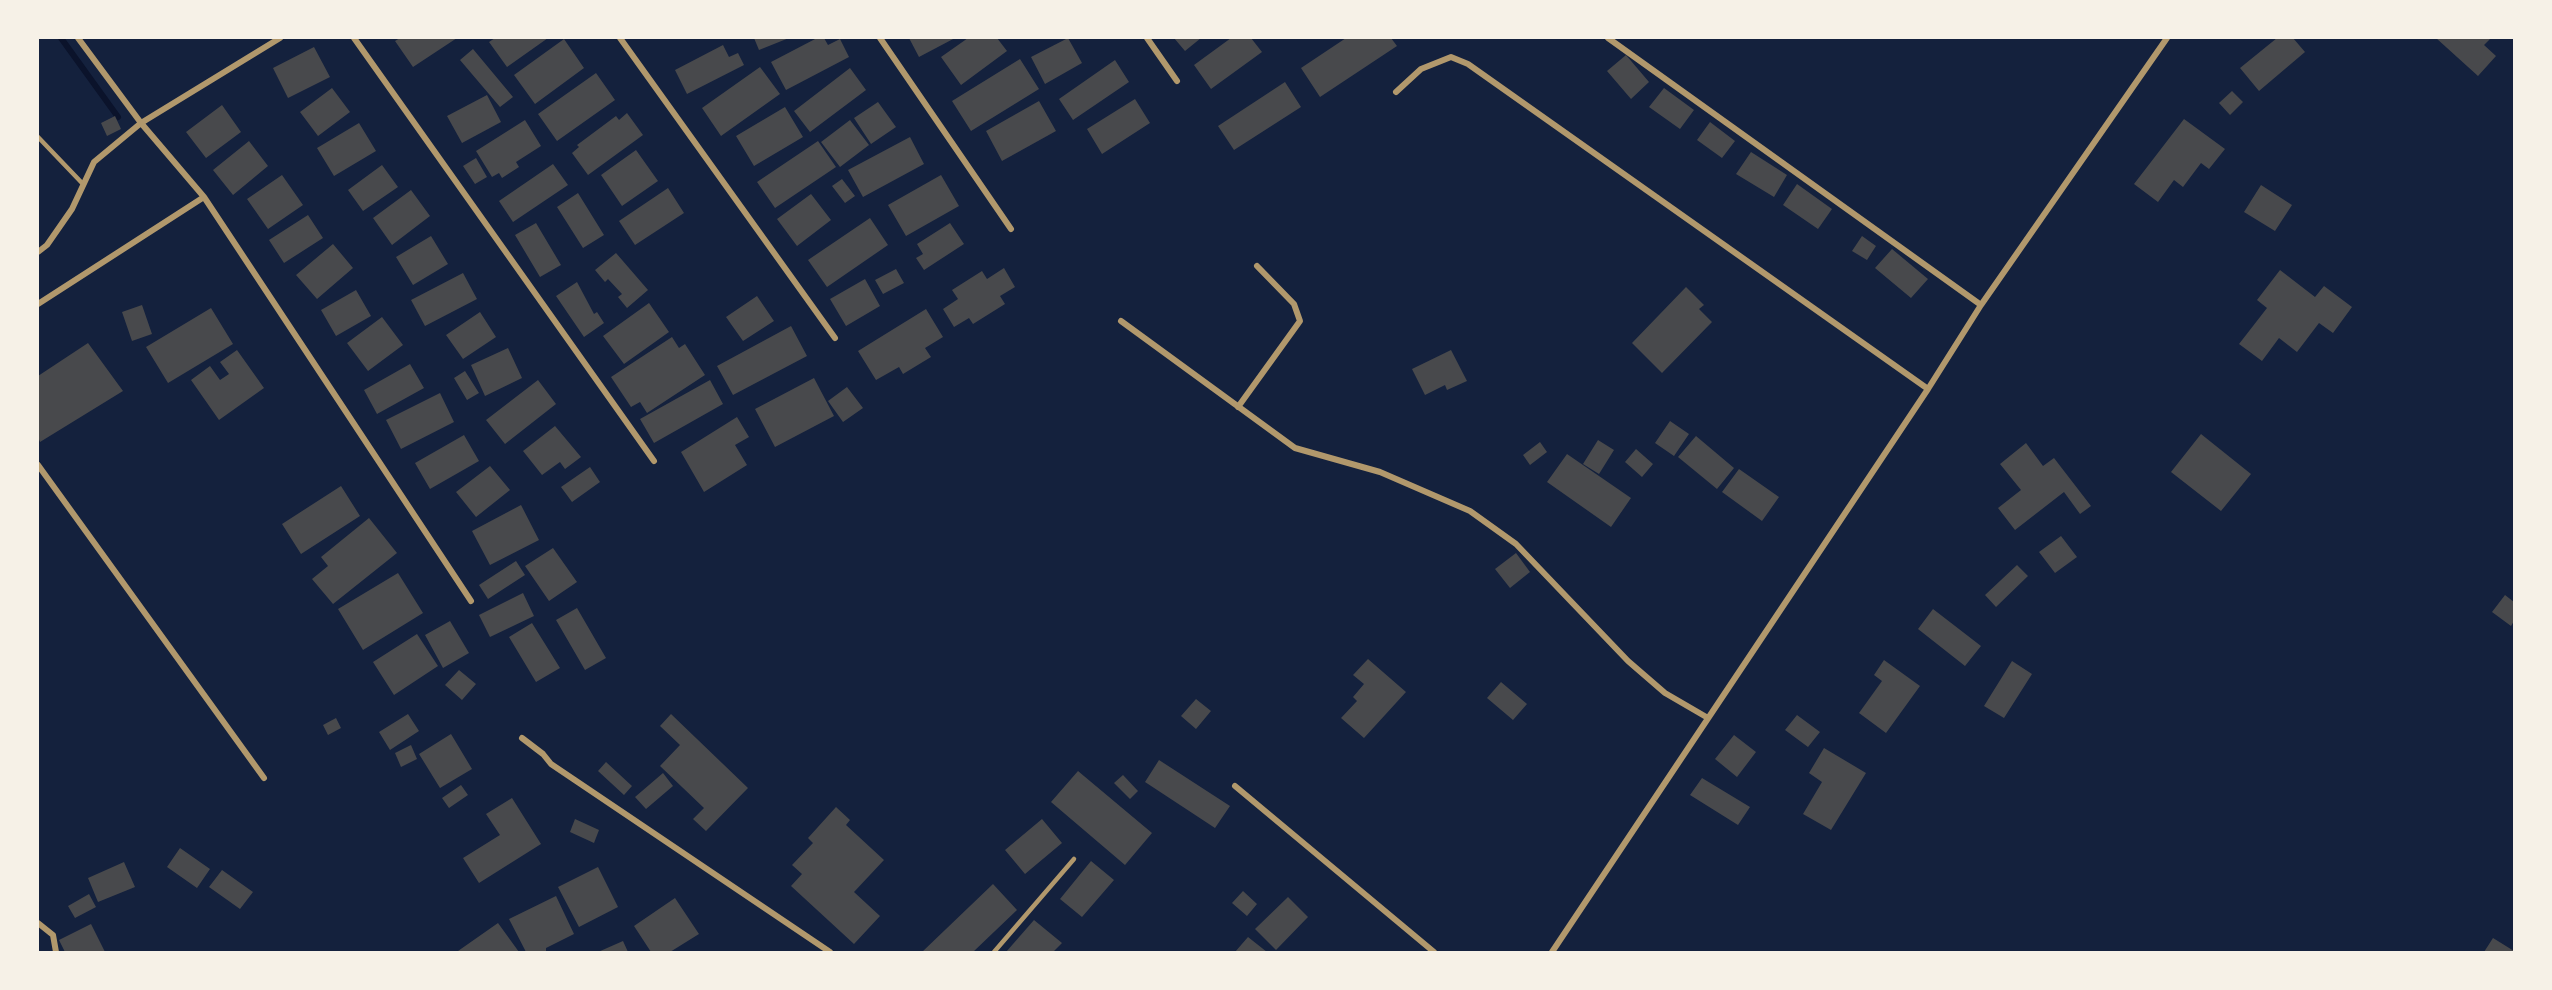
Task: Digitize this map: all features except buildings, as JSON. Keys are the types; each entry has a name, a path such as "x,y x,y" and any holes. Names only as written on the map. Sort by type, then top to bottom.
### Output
{"street":[{"path":"78,38 141,123 204,197 471,601"},
{"path":"38,252 47,245 72,209 82,183 94,162 141,123 280,38"},
{"path":"354,38 654,461"},
{"path":"620,38 835,338"},
{"path":"880,38 1011,229"},
{"path":"1147,38 1177,81"},
{"path":"1608,38 1981,305"},
{"path":"1552,952 1928,389 1981,305 2167,38"},
{"path":"1396,92 1421,69 1450,57 1468,64 1928,389"},
{"path":"38,304 204,197"},
{"path":"1238,407 1300,321 1294,304 1257,266"},
{"path":"1121,321 1295,448 1380,472 1470,511 1516,544 1628,661 1665,693 1708,718"},
{"path":"38,465 264,778"},
{"path":"522,738 543,754 551,764 830,952"},
{"path":"1235,786 1434,952"},
{"path":"38,923 53,934 56,952"}],"lane":[{"path":"38,136 82,183"},
{"path":"994,952 1074,859"}],"waterway":[{"path":"61,38 118,117"}]}
